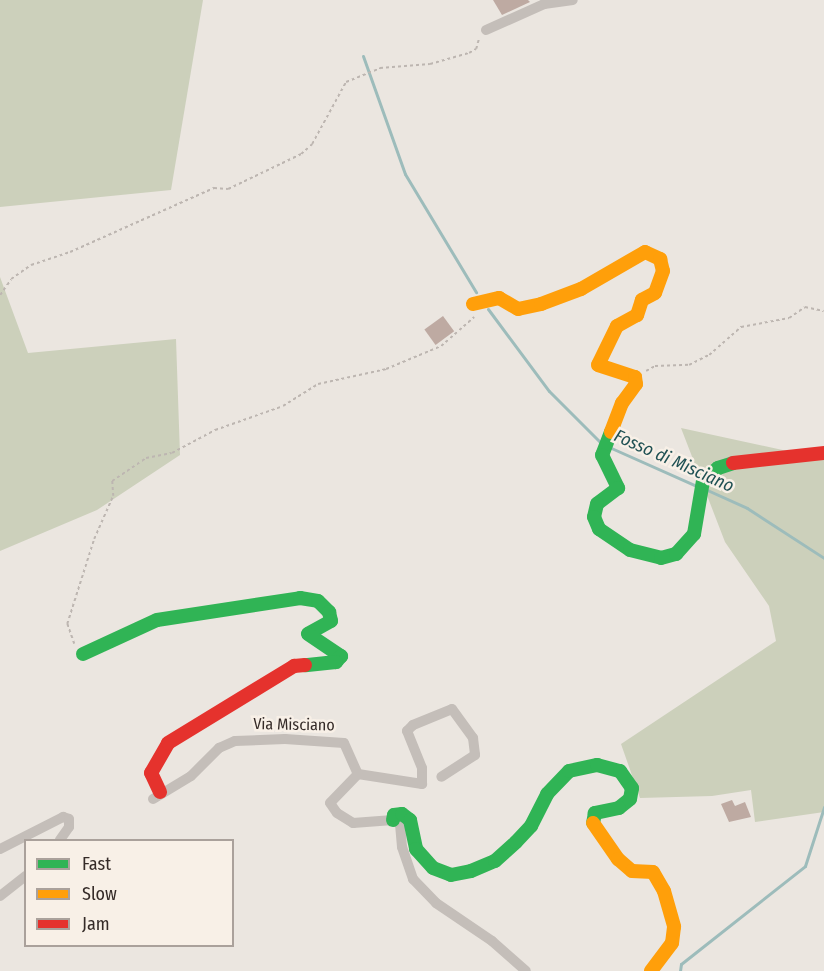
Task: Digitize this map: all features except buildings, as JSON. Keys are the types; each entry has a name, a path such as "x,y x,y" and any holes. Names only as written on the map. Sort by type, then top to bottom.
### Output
{"street":[{"path":"486,30 544,4 573,0"},
{"path":"473,304 499,298 518,309 541,304 581,290 645,252 660,259 663,272 656,293 642,300 638,315 618,326 598,365 635,377 636,384 622,403 602,455 618,488 597,504 594,517 598,529 630,550 661,558 676,554 694,534 701,488 718,468 739,461 824,453"},
{"path":"83,654 157,620 198,611 243,604 266,606 300,598 318,601 329,612 331,621 308,634 340,656 336,662 294,666 265,687 188,728 168,743 155,762 151,773 157,796"},
{"path":"441,777 474,755 474,738 452,709 412,724 407,731 422,768 422,784 358,774 330,803 337,813 353,823 393,820 400,824 402,847 413,879 436,903 492,941 526,971"},
{"name":"Via Misciano","path":"157,796 191,776 219,748 236,741 285,739 344,743 358,774"},
{"path":"393,820 394,815 402,814 410,820 416,849 433,868 451,875 471,871 495,861 516,842 531,826 548,794 569,771 597,765 620,771 632,788 630,799 619,808 595,813 593,825 618,859 632,871 653,872 664,891 674,927 672,943 651,971"},
{"path":"0,849 63,817 69,819 69,827 61,839"},
{"path":"0,896 24,878"}],"path":[{"path":"0,295 11,279 32,265 70,252 214,188 228,189 301,154 312,144 346,82 380,68 430,64 469,53 476,49 486,30"},
{"path":"83,654 71,641 68,624 94,539 113,496 112,481 146,458 172,453 215,430 283,406 318,384 386,369 441,346 474,319 473,304"},
{"path":"635,377 655,366 689,365 709,355 741,327 789,318 805,307 824,311"}],"green space":[{"path":"0,0 203,0 171,190 0,207"},
{"path":"0,277 28,353 176,339 180,455 97,510 0,551"},
{"path":"681,428 824,459 824,812 755,822 751,790 712,796 640,798 621,744 776,641 769,606 725,542"}],"waterway":[{"name":"Fosso di Misciano","path":"363,56 405,174 476,292"},
{"name":"Fosso di Misciano","path":"488,309 549,391 603,445"},
{"name":"Fosso di Misciano","path":"609,447 699,487"},
{"name":"Fosso di Misciano","path":"705,489 747,508 824,558"},
{"name":"Fosso di Misciano","path":"680,971 681,964 805,866 824,807"}],"traffic: fast":[{"path":"611,432 602,455 618,488 597,504 594,517 599,529 630,550 661,558 676,554 694,534 703,481 718,468 733,463"},
{"path":"83,654 157,620 300,598 318,601 329,612 331,621 308,634 341,656 336,662 305,665"},
{"path":"393,820 394,815 402,814 410,820 416,849 433,868 451,875 471,871 495,861 516,842 531,826 547,794 569,771 597,765 620,771 632,788 630,799 619,808 595,813 593,823"}],"traffic: slow":[{"path":"473,304 499,298 518,309 541,304 581,289 645,252 660,259 663,271 655,293 642,300 637,315 617,326 598,365 635,377 636,384 622,403 611,432"},
{"path":"593,823 618,859 632,871 653,872 664,891 674,927 672,943 651,971"}],"traffic: jam":[{"path":"733,463 824,453"},
{"path":"160,792 151,773 168,743 294,666 305,665"}]}
